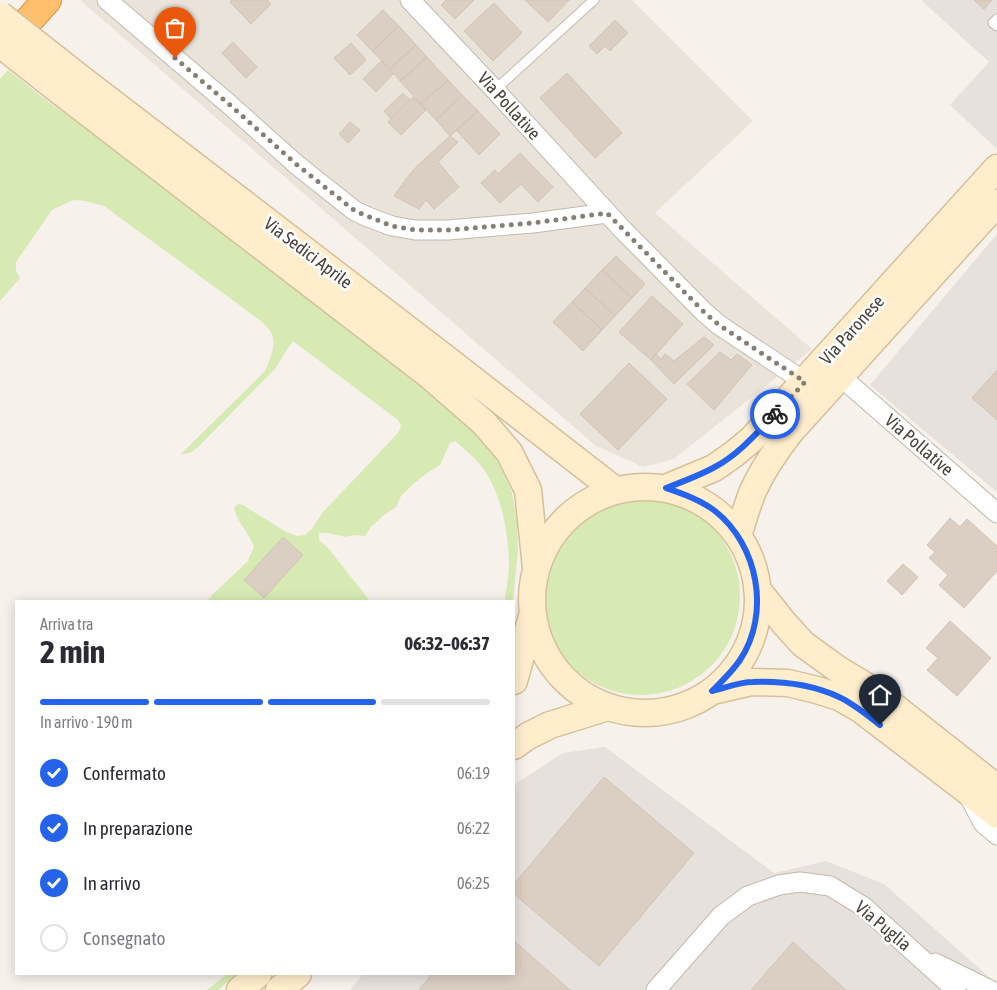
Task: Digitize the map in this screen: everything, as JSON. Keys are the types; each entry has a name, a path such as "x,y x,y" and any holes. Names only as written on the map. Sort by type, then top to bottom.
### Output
{"highway":[{"path":"0,52 47,0"}],"main road":[{"name":"Via Sedici Aprile","path":"0,15 68,83 421,369 484,423 508,452 528,490 536,568"},
{"name":"Via Sedici Aprile","path":"0,44 68,83 432,348 615,490"},
{"name":"Via Paronese","path":"666,488 714,468 752,439 997,168"},
{"name":"Via Paronese","path":"738,536 753,492 776,450 840,376 997,203"},
{"name":"Via Sedici Aprile","path":"712,691 728,676 741,659 752,635 757,614 757,589 749,555 738,536 715,511 685,494 666,488 648,486 615,490 582,505 564,520 547,543 536,568 532,593 533,615 541,645 550,662 574,689 593,701 608,707 643,712 661,712 681,707 712,691 751,682 788,683 817,690 838,697 860,709 997,815"},
{"name":"Via Sedici Aprile","path":"757,589 803,644 839,670 874,691 997,788"},
{"path":"515,678 533,615"},
{"path":"515,745 528,736 550,725 608,707"},
{"path":"240,990 257,975"},
{"path":"279,990 297,975"}],"street":[{"name":"Via Pollative","path":"410,0 607,213 704,312 719,325 805,382"},
{"path":"110,3 296,164 355,211 368,217 392,226 415,230 448,230 533,223 607,213"},
{"name":"Via Pollative","path":"840,376 997,514"},
{"path":"965,789 983,823 997,835"},
{"name":"Via Puglia","path":"656,990 721,916 734,906 748,896 779,885 800,882 830,886 864,907 956,990"},
{"path":"914,953 990,990"}],"lane":[{"path":"495,90 594,0"}],"shaded area":[{"path":"82,0 632,0 753,121 655,213 812,349 674,459 643,467 596,446"},
{"path":"921,0 997,0 997,149 950,105 989,62"},
{"path":"997,234 997,492 870,385"},
{"path":"605,747 774,873 826,861 884,884 997,984 997,990 350,990 362,975 515,975 515,786 518,782 563,753"}],"green space":[{"path":"8,70 235,243 341,320 476,430 496,457 512,492 517,522 518,551 513,600 505,600 509,568 508,551 503,515 496,492 482,467 455,441 450,443 440,465 412,485 401,496 396,507 371,527 365,536 354,535 346,537 319,533 319,540 329,549 369,600 208,600 247,562 254,547 236,514 234,508 238,504 243,505 286,532 297,536 305,535 311,530 323,512 398,433 401,426 398,420 293,341 275,369 198,447 192,452 180,455 265,371 272,351 272,335 261,321 104,206 73,200 52,210 16,262 16,271 20,278 0,301 0,79"},
{"path":"631,497 651,497 670,501 688,508 704,519 718,533 733,558 740,586 736,625 729,643 718,659 704,673 688,684 670,691 651,695 631,695 612,691 594,684 578,673 564,659 553,643 546,625 542,606 542,586 546,567 553,549 564,533 578,519 594,508 612,501"},
{"path":"226,975 236,975 218,990 207,990"}],"building":[{"path":"232,0 267,0 271,4 251,24 230,2"},
{"path":"446,0 474,0 455,19 441,5"},
{"path":"525,0 569,0 548,22"},
{"path":"974,0 992,0 984,9"},
{"path":"494,3 522,33 493,61 464,31"},
{"path":"383,10 399,26 372,51 357,35"},
{"path":"615,20 628,33 610,51 605,46 597,54 589,46"},
{"path":"399,26 416,45 390,69 372,51"},
{"path":"233,42 257,67 246,78 222,53"},
{"path":"351,43 366,60 350,75 334,58"},
{"path":"416,45 427,57 400,81 390,69"},
{"path":"427,57 448,80 421,104 400,81"},
{"path":"381,61 393,74 376,92 363,79"},
{"path":"567,73 622,133 595,158 540,98"},
{"path":"448,80 462,95 436,120 421,104"},
{"path":"403,93 410,100 391,119 384,111"},
{"path":"462,95 478,111 450,136 436,120"},
{"path":"413,97 426,110 401,135 388,122"},
{"path":"478,111 500,134 479,155 457,131"},
{"path":"350,122 360,130 348,143 339,134"},
{"path":"450,136 458,142 438,162 459,187 434,209 426,200 419,209 394,196 417,166"},
{"path":"520,153 553,187 538,202 521,184 500,203 481,183 495,170 498,174"},
{"path":"616,256 645,284 632,298 602,270"},
{"path":"602,270 632,298 615,316 585,288"},
{"path":"585,288 615,316 602,330 572,302"},
{"path":"652,296 683,324 651,360 619,332"},
{"path":"572,302 602,330 583,351 553,322"},
{"path":"704,337 714,345 674,384 651,360 656,354 661,359 665,354 674,361"},
{"path":"720,352 731,360 737,354 752,365 714,410 687,384"},
{"path":"629,363 667,399 618,450 580,414"},
{"path":"997,370 997,420 972,398"},
{"path":"950,518 960,527 967,519 997,546 997,571 964,608 939,585 948,575 929,558 935,552 927,545"},
{"path":"283,537 303,555 264,598 244,580"},
{"path":"903,564 918,577 902,595 887,581"},
{"path":"950,621 991,658 957,696 927,670 938,658 926,648"},
{"path":"604,777 694,853 599,966 515,895 515,883"},
{"path":"515,942 570,990 419,990 431,975 515,975"},
{"path":"793,942 846,990 751,990"}],"way so far":[{"path":"175,58 296,164 355,211 392,226 415,230 483,228 607,213 719,325 805,382 775,414"}],"route":[{"path":"775,414 752,439 714,468 666,488 701,502 727,522 749,555 754,572 757,589 757,614 752,635 741,659 728,676 712,691 751,682 788,683 838,697 860,709 880,725"}]}
